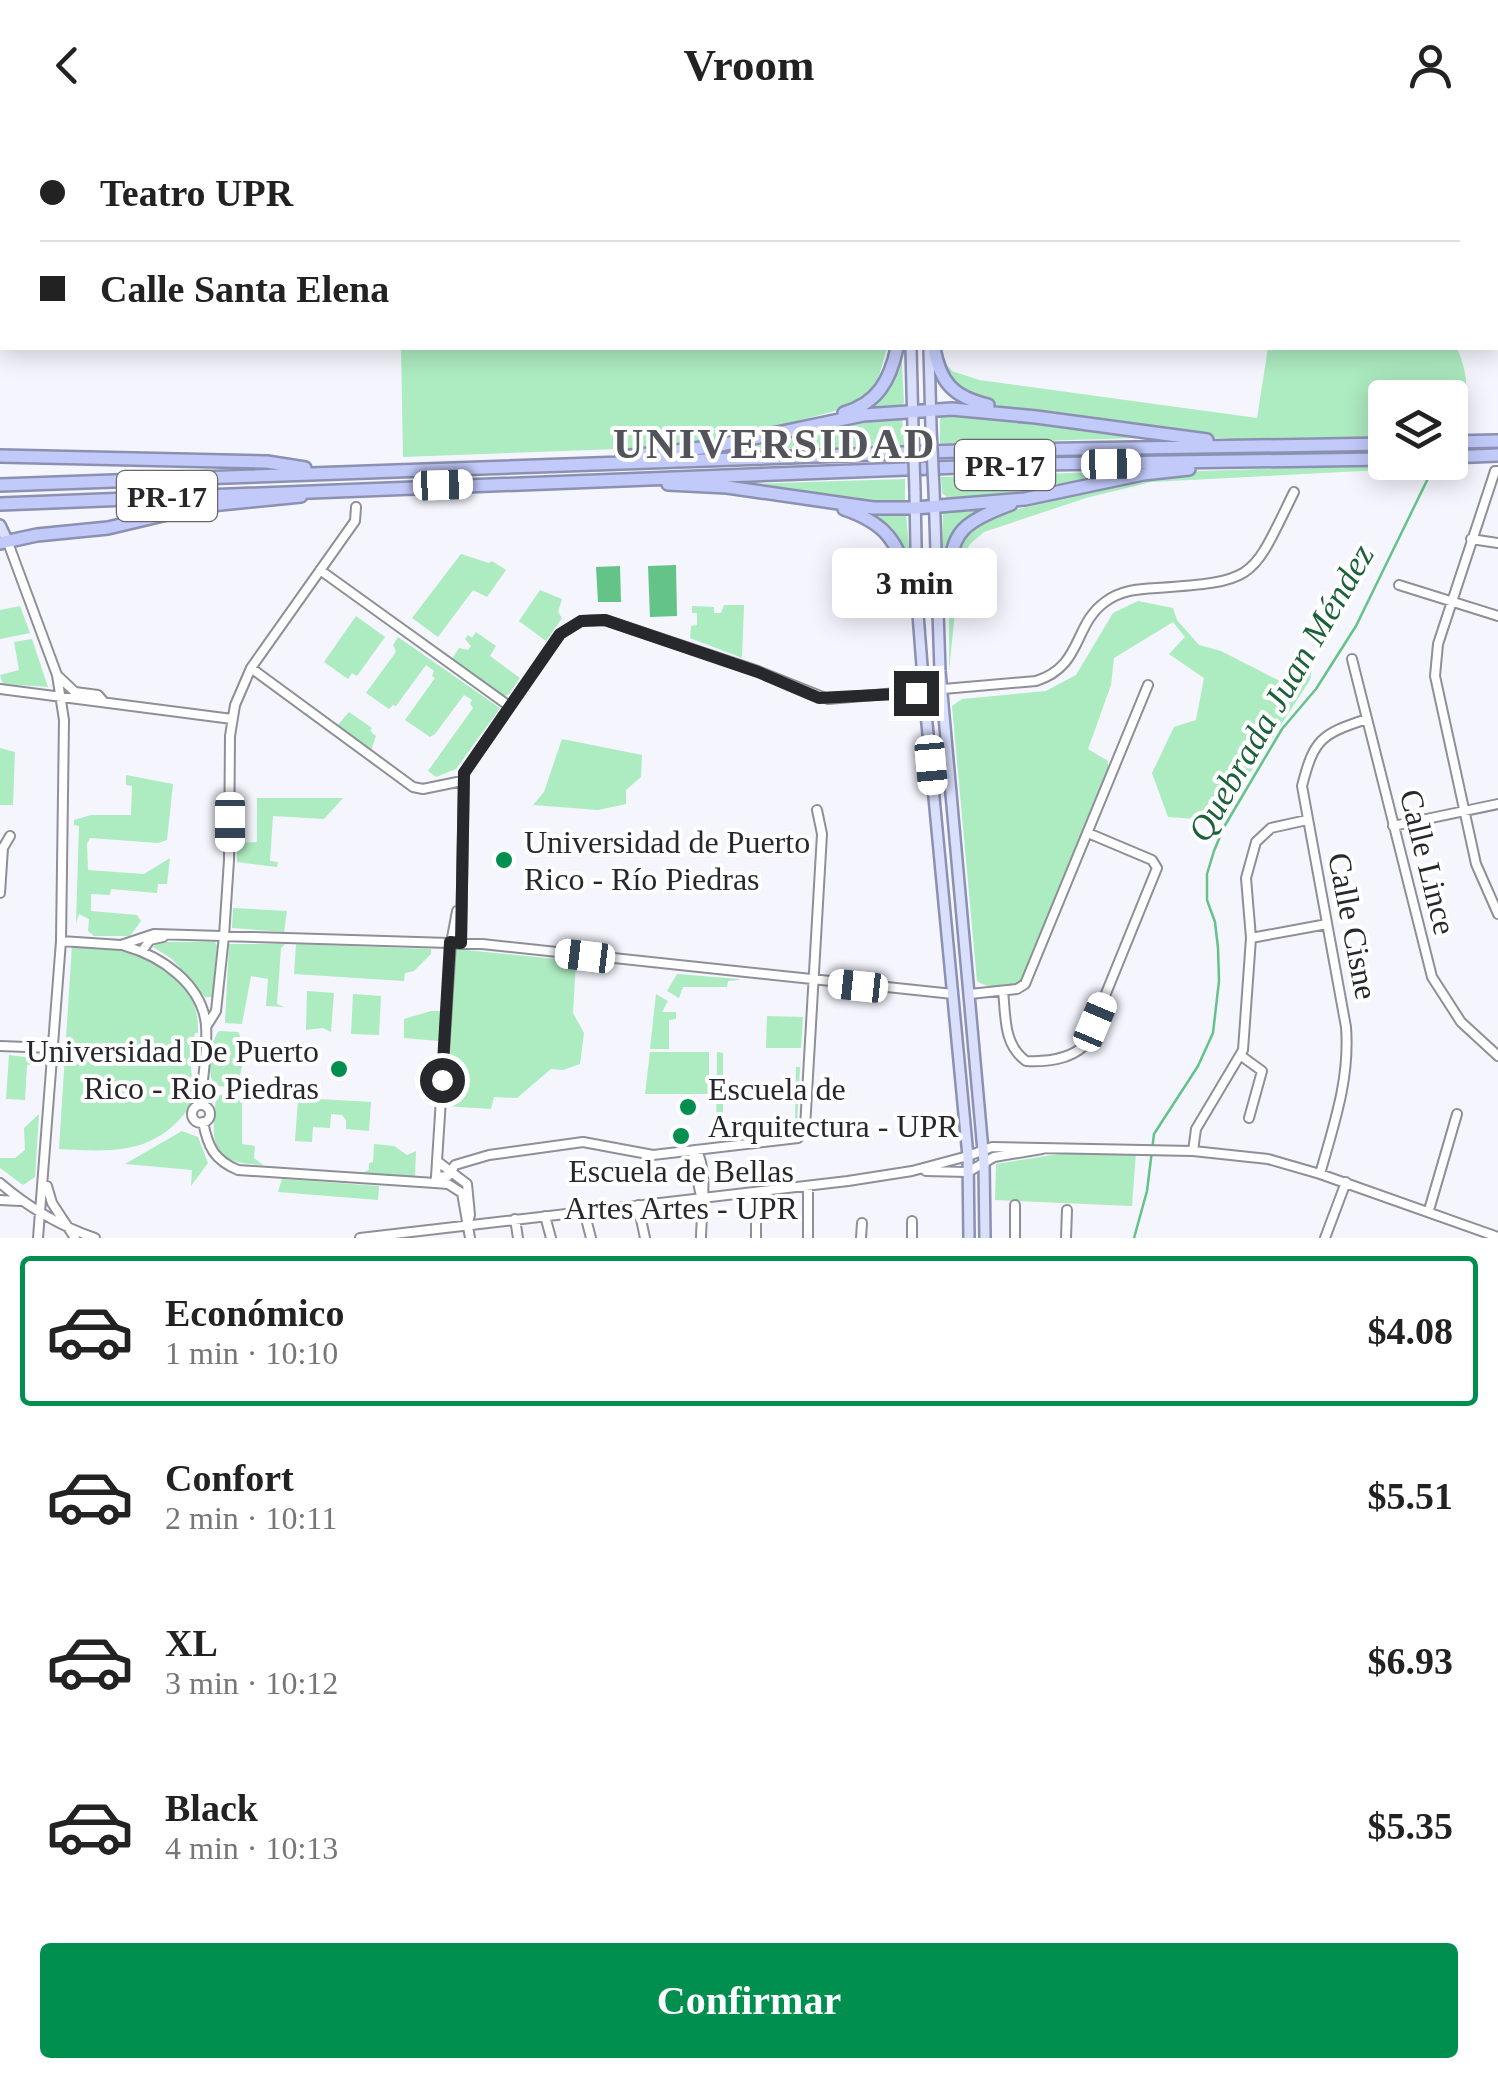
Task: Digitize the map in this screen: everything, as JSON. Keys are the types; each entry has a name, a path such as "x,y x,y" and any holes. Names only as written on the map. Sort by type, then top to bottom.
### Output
{"highway":[{"path":"819,423 875,397 888,378 896,350"},
{"path":"933,350 941,378 954,392 973,402 1036,416"},
{"path":"598,463 637,454 710,446 819,423 931,410 1036,416 1246,446"},
{"path":"1468,442 1498,441"},
{"name":"PR-17","path":"0,482 44,484 598,463 1368,444"},
{"path":"0,454 267,462 334,472"},
{"path":"1468,456 1498,455"},
{"name":"PR-17","path":"0,504 1036,464 1368,459"},
{"path":"937,599 955,539 978,516 1025,500 1143,474 1245,462"},
{"path":"624,478 727,487 873,508 1025,500"},
{"path":"3,542 108,528 200,506 287,499 334,489"},
{"path":"821,502 871,520 891,537 905,563 917,601"}],"main road":[{"path":"912,350 917,601 968,1156 969,1238"},
{"path":"932,350 931,428 942,690 984,1162 985,1238"},
{"path":"0,525 3,542"},
{"path":"939,854 957,852"}],"street":[{"path":"1496,471 1438,644 1435,676 1476,864 1498,914"},
{"path":"461,943 462,781 467,767 560,634 576,623 605,620 686,646 819,698 1005,685 1060,670 1094,612 1120,593 1222,583 1241,576 1257,564 1294,492"},
{"path":"206,1027 216,1012 224,936 230,860 232,719 251,668 355,521 356,507"},
{"path":"1470,540 1498,543"},
{"path":"3,542 57,676 64,731 61,940 38,1238"},
{"path":"320,570 509,706"},
{"path":"1399,585 1498,616"},
{"name":"Calle Lince","path":"1352,659 1432,977 1461,1022 1498,1056"},
{"path":"251,668 413,788 462,781"},
{"path":"57,676 75,692 98,696 104,702"},
{"path":"970,994 1017,989 1025,984 1148,685"},
{"path":"0,689 232,719"},
{"name":"Calle Cisne","path":"1320,1174 1342,1100 1348,1058 1346,1027 1302,786 1310,754 1320,739 1332,730 1367,719"},
{"path":"1393,826 1498,804"},
{"path":"435,1180 448,1176 454,1165 488,1155 583,1142 646,1155 798,1138 805,1128 822,834 817,810"},
{"path":"1193,1151 1196,1129 1243,1050 1251,938 1246,878 1256,842 1271,828 1307,820"},
{"path":"1003,991 1008,1041 1026,1061 1066,1057 1085,1045 1157,873 1152,860 1088,834"},
{"path":"0,893 3,848 10,836"},
{"path":"435,1180 450,942 461,892"},
{"path":"1251,938 1326,924"},
{"path":"121,945 147,934 450,942 953,994"},
{"path":"142,951 150,940 167,935"},
{"path":"61,940 121,945 142,951 171,968 192,990 203,1010 206,1027 201,1105 210,1112 203,1122 218,1160 238,1170 435,1180 448,1184 462,1193 470,1238"},
{"path":"0,1046 53,1048"},
{"path":"1240,1055 1262,1070 1249,1118"},
{"path":"1429,1210 1457,1114"},
{"path":"360,1238 808,1186 912,1171 1010,1146 1161,1149 1268,1159 1429,1210 1498,1237"},
{"path":"912,1171 968,1172 994,1156 1044,1148"},
{"path":"696,1150 701,1238"},
{"path":"436,1161 464,1180 470,1195 467,1225"},
{"path":"44,1180 55,1208 74,1234"},
{"path":"1325,1238 1346,1182"},
{"path":"0,1183 74,1234 95,1238"},
{"path":"808,1186 808,1238"},
{"path":"756,1192 756,1238"},
{"path":"0,1200 21,1201"},
{"path":"638,1205 644,1238"},
{"path":"1015,1205 1015,1238"},
{"path":"1066,1238 1067,1210"},
{"path":"584,1211 591,1238"},
{"path":"545,1216 550,1238"},
{"path":"515,1219 518,1238"},
{"path":"912,1221 912,1238"},
{"path":"861,1238 862,1222"}],"shaded area":[{"path":"401,350 886,350 875,390 843,409 700,446 403,457"},
{"path":"900,350 901,350 904,403 866,409"},
{"path":"1268,350 1458,350 1466,380 1368,380 1368,437 1230,439 980,403 955,391 940,356 952,371 979,380 1257,418"},
{"path":"943,415 1134,435 1135,438 940,444"},
{"path":"902,417 904,445 716,451 856,421"},
{"path":"1368,465 1368,471 1151,482 1086,498 984,532 970,544 960,563 949,671 949,588 955,549 973,527 1000,514 1151,475"},
{"path":"1131,471 983,498 950,500 942,493 941,477"},
{"path":"905,479 905,500 901,503 742,487 742,484"},
{"path":"980,508 963,523 945,553 942,552 943,513"},
{"path":"873,512 906,513 911,571 871,517"},
{"path":"461,554 492,561 506,570 487,597 473,590 438,637 412,618"},
{"path":"676,565 677,616 650,617 648,566"},
{"path":"620,566 621,602 598,602 596,567"},
{"path":"540,590 562,599 558,612 562,618 546,641 519,621"},
{"path":"1138,601 1173,608 1177,620 1199,645 1221,651 1278,680 1313,664 1310,680 1240,788 1215,795 1198,819 1168,817 1152,773 1174,727 1196,720 1204,678 1169,654 1185,637 1173,622 1114,658 1111,685 1088,749 1108,761 1108,772 1022,980 999,987 982,984 977,981 952,706 962,699 1046,691 1076,675 1113,613"},
{"path":"724,605 744,605 742,658 690,638 691,626 697,625 697,613 692,613 692,606 714,607 714,613 721,613"},
{"path":"20,606 30,633 0,639 0,610"},
{"path":"356,616 385,637 357,676 352,673 348,679 324,662"},
{"path":"476,632 496,646 490,656 520,678 508,695 503,696 452,659 459,648 468,650 471,646 465,639"},
{"path":"398,637 500,708 456,769 436,777 428,771 473,708 472,700 464,695 430,737 405,720 435,678 434,671 426,665 396,706 389,709 366,693 396,652 393,645"},
{"path":"32,639 48,687 3,684 0,675 19,670 14,642"},
{"path":"349,712 372,728 370,731 376,736 371,750 337,726"},
{"path":"562,739 642,755 641,777 626,790 626,804 598,810 533,805 544,792"},
{"path":"0,748 15,752 13,805 0,805"},
{"path":"126,775 173,784 167,840 158,843 90,838 88,870 144,874 170,858 167,884 158,884 157,893 111,889 110,895 91,894 91,911 137,915 141,921 130,936 94,936 88,931 89,919 79,914 76,923 79,826 74,825 74,820 91,815 131,815 132,786 126,785"},
{"path":"257,798 343,798 324,819 273,816 270,861 278,862 277,867 237,862 237,843 257,842"},
{"path":"233,908 287,911 284,932 232,928"},
{"path":"168,942 215,942 212,997 205,997 172,959 153,947"},
{"path":"229,944 285,944 281,948 277,1004 284,1007 266,1006 268,979 251,976 242,1024 225,1023"},
{"path":"296,944 431,949 431,954 414,971 405,973 404,981 294,974"},
{"path":"72,945 128,949 157,960 179,979 194,1004 198,1033 190,1056 194,1101 180,1119 151,1141 118,1149 59,1149"},
{"path":"456,949 576,961 573,1013 584,1033 580,1064 563,1070 551,1069 517,1098 494,1097 491,1109 445,1106"},
{"path":"677,974 739,980 728,981 727,987 683,987 679,998 667,991"},
{"path":"307,991 334,993 331,1032 323,1028 306,1030"},
{"path":"353,994 381,996 379,1035 351,1034"},
{"path":"656,994 668,1001 662,1012 676,1012 676,1019 669,1020 669,1049 650,1049"},
{"path":"441,1011 439,1041 404,1038 404,1019"},
{"path":"767,1016 803,1017 801,1048 766,1048"},
{"path":"219,1031 238,1032 241,1038 242,1068 234,1087 215,1086 210,1073 213,1043"},
{"path":"650,1052 709,1052 709,1094 645,1094"},
{"path":"717,1052 723,1053 723,1130 788,1127 789,1122 795,1121 796,1067 800,1067 797,1124 791,1135 716,1143 787,1132 716,1139"},
{"path":"9,1055 41,1059 40,1063 27,1065 25,1100 6,1099"},
{"path":"216,1095 239,1096 242,1144 255,1146 254,1158 263,1165 231,1160 217,1147"},
{"path":"298,1100 371,1102 369,1131 346,1129 342,1115 331,1114 330,1128 313,1127 312,1142 295,1141"},
{"path":"39,1114 35,1177 23,1185 0,1168 0,1158 15,1158 25,1150 24,1128"},
{"path":"182,1131 198,1137 208,1163 191,1186 192,1170 125,1164"},
{"path":"374,1144 394,1146 407,1155 416,1151 415,1176 362,1173 373,1162"},
{"path":"1071,1152 1136,1152 1132,1206 995,1200 996,1164"},
{"path":"282,1179 379,1186 378,1200 278,1192"}],"waterway":[{"name":"Quebrada Juan Méndez","path":"1134,1238 1147,1191 1154,1134 1198,1066 1213,1033 1218,948 1207,900 1207,874 1214,851 1282,729 1316,689 1356,626 1427,480"}],"place":[{"name":"Universidad de Puerto Rico - Río Piedras","path":"504,860"},
{"name":"Universidad De Puerto Rico - Rio Piedras","path":"339,1069"},
{"name":"Escuela de Arquitectura - UPR","path":"688,1107"},
{"name":"Escuela de Bellas Artes Artes - UPR","path":"681,1136"}],"district":[{"name":"UNIVERSIDAD","path":"775,444"}],"route":[{"path":"442,1080 450,942 461,943 464,773 560,634 581,621 605,620 758,672 819,698 916,693"}]}
